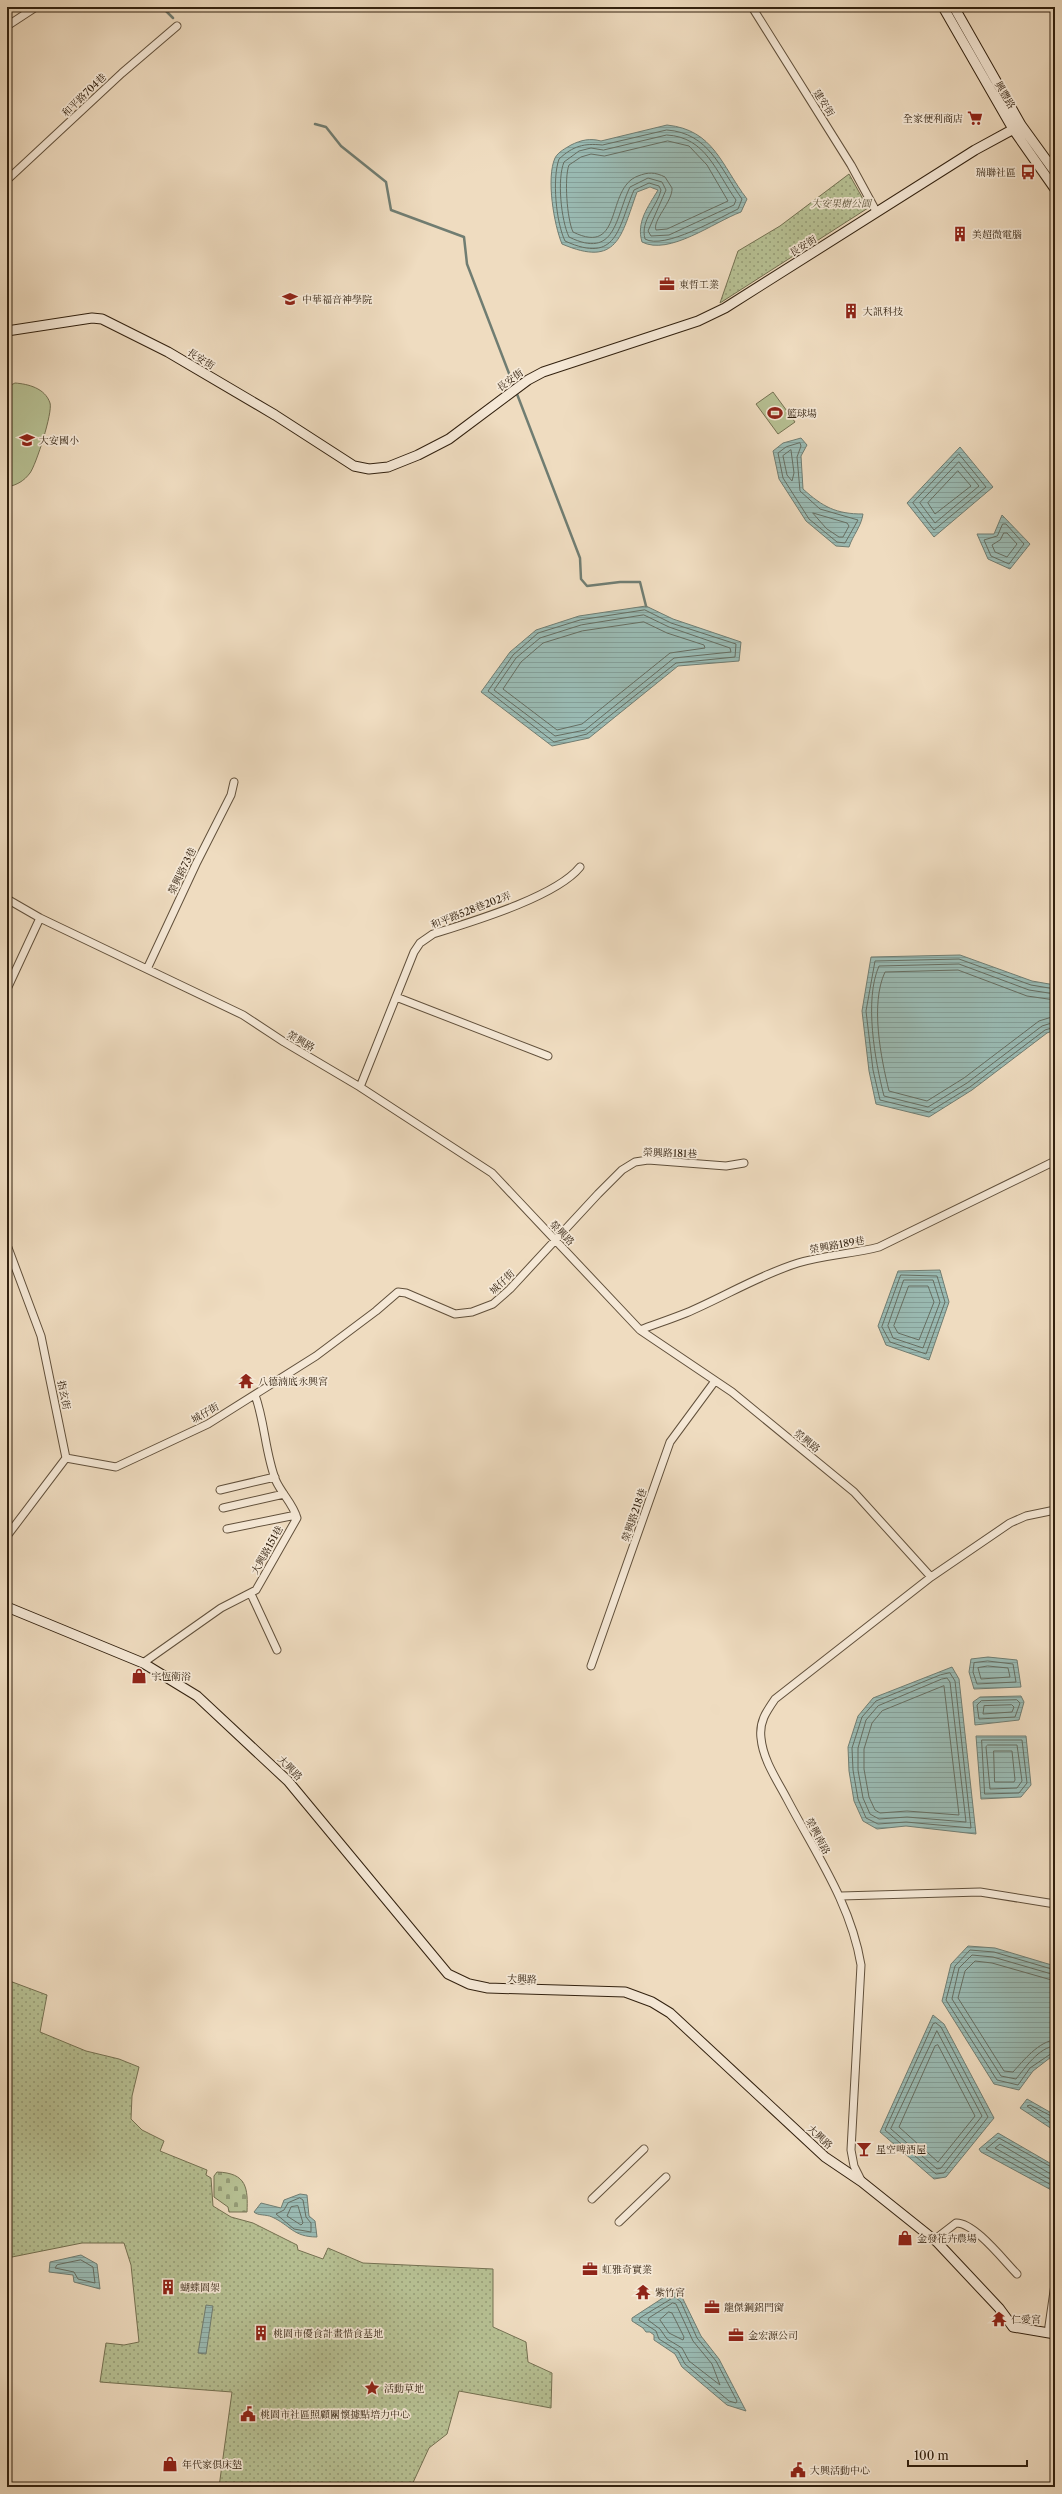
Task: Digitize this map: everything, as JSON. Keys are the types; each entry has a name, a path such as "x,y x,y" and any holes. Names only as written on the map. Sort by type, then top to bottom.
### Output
{"street":[{"path":"7,26 36,7"},
{"name":"建安街","path":"752,7 851,165 876,212"},
{"name":"興豐路","path":"943,7 1013,130 1055,189"},
{"name":"興豐路","path":"954,7 991,76 1021,125 1055,172"},
{"name":"和平路704巷","path":"7,180 122,73 177,26"},
{"name":"長安街","path":"7,331 92,318 102,319 168,352 275,415 354,466 369,470 388,467 449,439 533,377 698,321 725,308 876,212 1021,125"},
{"name":"榮興路73巷","path":"147,969 196,864 231,795 234,782"},
{"name":"和平路528巷202弄","path":"360,1087 414,952 420,943 433,934 539,895 573,876 580,867"},
{"name":"榮興路","path":"7,899 40,918 243,1015 284,1042 360,1087 492,1173 640,1330 732,1392 854,1492 931,1577"},
{"path":"7,989 40,918"},
{"path":"396,997 548,1056"},
{"name":"榮興路181巷","path":"556,1240 622,1170 635,1162 648,1160 726,1166 744,1163"},
{"name":"榮興路189巷","path":"640,1330 686,1313 786,1267 826,1257 851,1255 879,1247 1055,1161"},
{"name":"城仔街","path":"66,1458 116,1468 208,1424 255,1395 344,1335 398,1292 406,1293 455,1314 472,1312 493,1304 556,1240"},
{"name":"指玄街","path":"7,1245 41,1336 66,1458"},
{"name":"榮興路218巷","path":"591,1666 670,1442 715,1381"},
{"path":"227,1529 296,1515 295,1509 284,1494 275,1477 262,1413 255,1395"},
{"path":"7,1536 66,1458"},
{"path":"220,1490 275,1477"},
{"path":"223,1508 284,1494"},
{"path":"931,1577 1010,1523 1026,1516 1055,1510"},
{"name":"大興路151巷","path":"251,1594 256,1590 297,1518 296,1515"},
{"name":"榮興南路","path":"862,2182 854,2166 851,2150 861,1965 857,1939 841,1896 822,1866 765,1757 760,1727 775,1699 931,1577"},
{"path":"143,1663 221,1608 240,1597 251,1594 277,1650"},
{"name":"大興路","path":"7,1607 143,1663 197,1696 288,1781 448,1974 469,1984 488,1988 625,1992 652,2002 670,2013 825,2157 862,2182 934,2240 999,2308 1008,2323 1014,2327 1052,2334"},
{"path":"841,1896 980,1892 1055,1904"},
{"path":"592,2199 644,2149"},
{"path":"619,2222 666,2177"},
{"path":"934,2240 956,2223 967,2226 978,2233 1017,2274"},
{"path":"1052,2334 1055,2284"}],"green space":[{"name":"大安果樹公園","path":"849,174 868,208 720,303 738,251 780,226"},
{"path":"15,383 25,384 40,390 48,398 50,408 49,417 33,468 30,473 20,482 7,487 7,387"},
{"name":"籃球場","path":"773,392 795,422 778,434 756,404"},
{"path":"7,1980 47,1995 40,2032 86,2051 119,2059 139,2067 132,2096 131,2119 142,2130 164,2141 160,2151 207,2170 206,2175 211,2178 213,2206 231,2217 253,2223 297,2245 298,2250 323,2259 328,2248 363,2263 493,2269 493,2327 526,2342 528,2362 552,2373 551,2408 459,2391 447,2434 429,2448 411,2487 219,2487 232,2392 100,2382 106,2343 124,2345 139,2342 131,2265 124,2243 82,2243 7,2258"},
{"path":"217,2172 234,2175 244,2183 247,2196 247,2212 229,2212 228,2207 214,2197 214,2176"}],"water":[{"path":"667,125 683,128 696,134 715,151 747,199 741,212 692,236 665,245 653,245 642,242 642,221 658,190 650,187 637,192 621,234 614,244 606,250 595,252 581,250 562,244 556,225 551,189 552,167 558,154 571,145 582,141 601,141"},
{"path":"801,438 807,445 801,456 803,489 824,505 837,511 863,514 861,523 849,547 836,546 806,521 779,479 773,451 783,443"},
{"path":"960,447 993,487 934,537 907,503"},
{"path":"1002,515 1030,544 1010,569 988,559 977,534 994,534"},
{"path":"646,606 673,619 741,642 739,661 678,666 589,738 552,746 481,692 510,652 536,630 579,616"},
{"path":"960,955 1032,981 1055,985 1055,1030 1047,1033 972,1090 929,1117 876,1104 869,1071 862,1011 871,957"},
{"path":"940,1270 949,1302 929,1360 886,1345 878,1326 898,1271"},
{"path":"988,1657 1017,1660 1021,1687 974,1689 969,1672 971,1659"},
{"path":"952,1667 959,1679 976,1834 906,1826 877,1829 863,1821 854,1801 849,1771 848,1747 858,1716 873,1698"},
{"path":"1021,1696 1024,1702 1019,1720 975,1725 973,1702 980,1697"},
{"path":"976,1736 1026,1736 1031,1785 1021,1797 981,1799"},
{"path":"968,1946 995,1948 1055,1966 1055,2054 1033,2071 1019,2090 994,2084 942,2001 951,1964"},
{"path":"933,2015 944,2024 994,2118 946,2177 934,2179 880,2132"},
{"path":"1027,2099 1055,2115 1055,2131 1020,2108"},
{"path":"998,2133 1055,2166 1055,2192 981,2152 979,2149"},
{"path":"300,2194 307,2195 309,2216 315,2221 317,2237 302,2235 272,2217 254,2212 261,2203 281,2208 284,2200"},
{"path":"81,2255 97,2264 100,2289 74,2282 73,2275 49,2272 50,2262"},
{"path":"675,2293 681,2295 701,2336 719,2359 746,2411 727,2405 682,2367 675,2354 654,2340 654,2335 650,2332 646,2332 643,2328 632,2321 632,2318 669,2294"},
{"path":"206,2305 213,2306 206,2354 198,2353"}],"waterway":[{"path":"162,7 173,18"},
{"path":"315,124 326,127 341,146 386,182 391,210 464,237 467,264 510,376"},
{"path":"517,394 580,558 581,579 587,586 620,582 640,582 646,606"}],"place":[{"name":"全家便利商店","path":"975,118"},
{"name":"瑞聯社區","path":"1028,172"},
{"name":"美超微電腦","path":"960,234"},
{"name":"東哲工業","path":"667,284"},
{"name":"中華福音神學院","path":"290,299"},
{"name":"大訊科技","path":"851,311"},
{"name":"籃球場","path":"775,413"},
{"name":"大安國小","path":"27,440"},
{"name":"八德湳底永興宮","path":"246,1381"},
{"name":"宇恆衛浴","path":"139,1676"},
{"name":"星空啤酒屋","path":"864,2149"},
{"name":"金發花卉農場","path":"905,2238"},
{"name":"虹雅奇實業","path":"590,2269"},
{"name":"蝴蝶園架","path":"168,2287"},
{"name":"紫竹宮","path":"643,2292"},
{"name":"龍傑鋼鋁門窗","path":"712,2307"},
{"name":"仁愛宮","path":"999,2319"},
{"name":"桃園市優食計畫惜食基地","path":"261,2333"},
{"name":"金宏源公司","path":"736,2335"},
{"name":"活動草地","path":"372,2388"},
{"name":"桃園市社區照顧關懷據點培力中心","path":"248,2414"},
{"name":"年代家俱床墊","path":"170,2464"},
{"name":"大興活動中心","path":"798,2470"}]}
